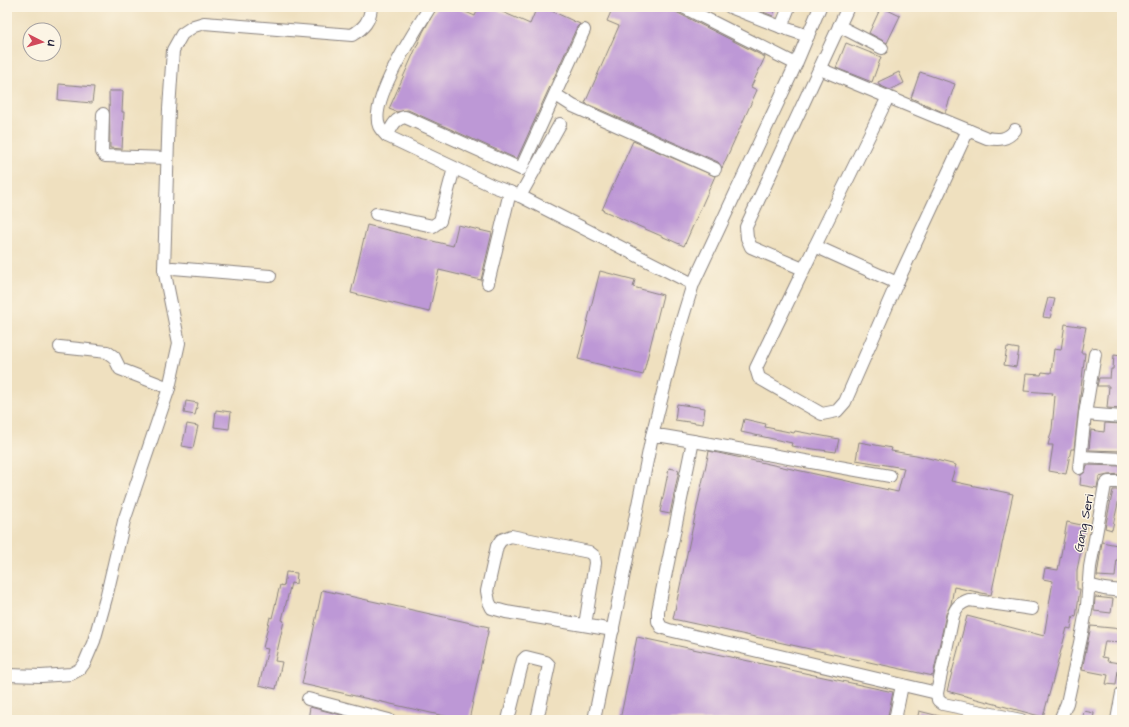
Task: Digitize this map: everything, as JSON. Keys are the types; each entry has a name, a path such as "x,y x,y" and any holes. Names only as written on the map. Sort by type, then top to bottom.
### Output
{"street":[{"path":"7,675 41,676 71,674 80,669 85,662 94,641 106,598 124,521 169,388 179,343 164,270 167,158 173,50 182,34 194,26 204,23 352,35 363,28 371,16 371,7"},
{"path":"430,7 412,33 381,98 378,121 379,127 387,136 493,186 515,194 693,284"},
{"path":"683,7 796,64"},
{"path":"730,7 808,36"},
{"path":"781,27 789,7"},
{"path":"594,720 652,436 677,336 693,284 796,64 820,7"},
{"path":"803,269 751,247 747,238 746,227 848,7"},
{"path":"839,26 882,48"},
{"path":"387,136 398,118 405,117 521,169 556,95 584,30"},
{"path":"820,69 987,138 1001,140 1008,137 1015,130"},
{"path":"556,95 573,106 715,169"},
{"path":"888,97 756,368 756,373 759,378 822,414 837,411 845,402 897,283 968,130"},
{"path":"103,114 102,152 105,156 167,158"},
{"path":"488,283 515,194 560,124"},
{"path":"376,214 434,226 440,221 454,168"},
{"path":"815,246 897,283"},
{"path":"164,270 173,268 270,276"},
{"path":"60,347 107,352 114,357 120,369 169,388"},
{"path":"1095,354 1085,414 1080,463 1122,459"},
{"path":"1085,414 1122,417"},
{"path":"652,436 663,436 694,441 890,476"},
{"path":"694,441 658,611 658,621 661,626 676,632 936,693"},
{"name":"Gang Seri","path":"1088,584 1105,485 1108,482 1122,482"},
{"path":"585,625 596,563 594,556 589,552 511,536 501,540 497,546 487,591 488,602 492,608 585,625 613,630"},
{"path":"1060,720 1072,681 1087,605 1088,584 1104,589 1122,591"},
{"path":"1021,720 943,704 938,700 936,693 953,616 956,608 962,602 969,600 1032,609"},
{"path":"508,720 523,660 526,657 546,662 549,665 549,671 537,720"},
{"path":"895,720 902,685"},
{"path":"1118,720 1122,693"},
{"path":"308,699 390,720"}],"building":[{"path":"437,7 454,7 475,16 479,7 491,7 530,24 537,7 543,7 580,24 577,27 517,159 408,110 397,112 389,109 423,32"},
{"path":"613,7 666,7 765,57 751,87 757,90 722,168 718,162 585,103 619,26 607,21"},
{"path":"751,7 776,7 773,16"},
{"path":"881,7 900,16 887,43 869,33"},
{"path":"846,43 881,57 872,82 836,68"},
{"path":"899,72 904,83 890,90 879,85 878,82"},
{"path":"920,72 955,84 945,113 911,98"},
{"path":"59,84 94,87 92,103 58,100"},
{"path":"109,91 123,91 122,112 124,112 122,149 110,148"},
{"path":"633,141 715,176 684,246 602,210"},
{"path":"367,225 453,246 458,225 492,233 481,280 439,270 429,312 351,293"},
{"path":"600,271 635,280 633,287 663,295 643,375 578,359"},
{"path":"1048,298 1055,299 1050,318 1043,317"},
{"path":"1065,324 1086,327 1081,353 1085,353 1074,449 1071,449 1066,474 1049,471 1053,445 1048,445 1052,429 1055,396 1052,395 1053,393 1024,391 1026,374 1041,375 1042,372 1051,373 1054,349 1061,350"},
{"path":"1007,347 1019,349 1016,367 1004,365"},
{"path":"1114,355 1122,356 1122,409 1107,408 1109,386 1097,386 1099,378 1110,378 1111,369 1113,369"},
{"path":"186,401 198,403 195,415 184,413"},
{"path":"677,404 705,408 703,424 675,420"},
{"path":"216,410 231,412 229,429 214,427"},
{"path":"744,419 766,424 765,427 794,433 795,431 839,439 836,452 791,446 792,443 741,432"},
{"path":"1105,423 1122,424 1122,451 1089,450 1091,430 1104,432"},
{"path":"187,424 198,426 193,448 182,446"},
{"path":"859,442 892,448 891,451 916,455 956,465 951,481 1013,494 991,595 954,587 951,604 946,614 933,676 673,619 709,451 898,492 904,468 856,460"},
{"path":"1087,465 1122,466 1122,474 1099,477 1097,488 1080,485 1081,475 1085,472"},
{"path":"669,468 679,470 670,514 660,512"},
{"path":"1113,490 1122,490 1122,500 1119,499 1112,530 1105,528"},
{"path":"1067,522 1086,526 1077,570 1077,589 1080,589 1076,617 1073,616 1071,629 1067,628 1043,717 947,691 967,616 1044,636 1053,581 1043,579 1045,568 1058,570"},
{"path":"1102,542 1122,546 1119,560 1117,559 1115,577 1097,576"},
{"path":"286,572 297,573 296,584 291,583 282,620 284,621 275,661 282,662 276,689 259,685 268,649 263,648 270,617 272,618 280,585 284,586"},
{"path":"322,590 489,627 469,720 462,720 302,684"},
{"path":"1095,597 1113,599 1111,613 1094,611"},
{"path":"1091,626 1122,629 1122,642 1105,641 1102,657 1108,658 1107,661 1119,663 1116,685 1106,684 1108,675 1082,670"},
{"path":"637,637 893,692 887,720 620,720"},
{"path":"310,707 357,719 357,720 308,720"},
{"path":"919,711 943,717 942,720 917,720"},
{"path":"1084,711 1094,713 1093,720 1082,720"}]}
